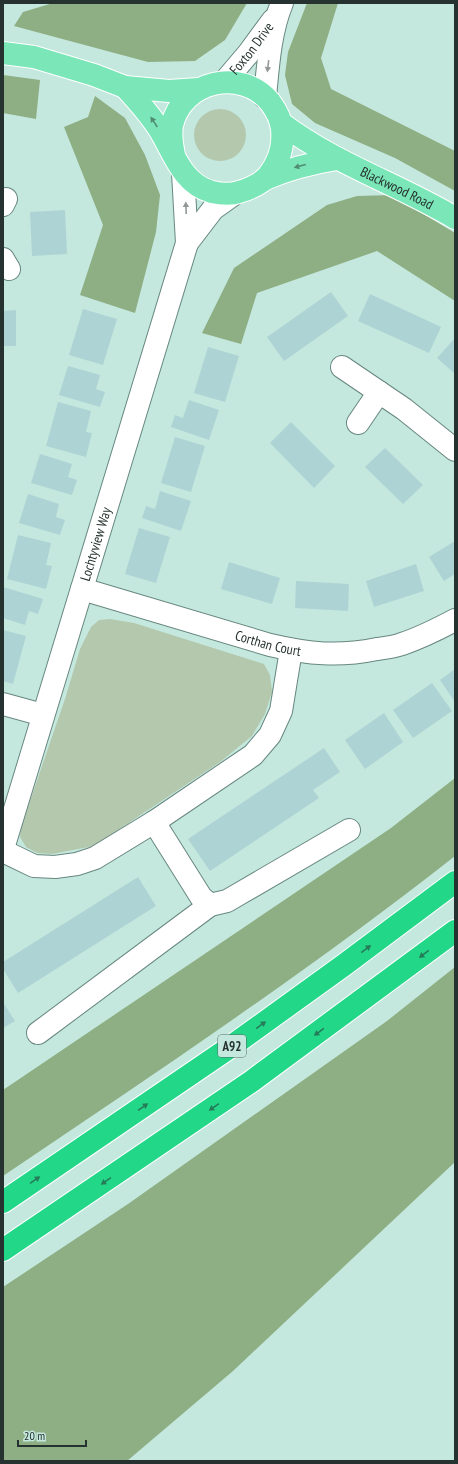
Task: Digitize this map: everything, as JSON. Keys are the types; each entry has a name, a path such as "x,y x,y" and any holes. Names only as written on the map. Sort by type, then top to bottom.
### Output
{"highway":[{"name":"A92","path":"3,1202 235,1043 344,965 455,882"},
{"path":"3,1250 252,1081 455,931"}],"main road":[{"path":"3,53 34,57 94,75 125,87 169,91 199,89"},
{"path":"179,164 171,140 172,125 178,111 187,98 199,89 212,84 236,82 247,85 265,97 275,109 282,123 283,138 281,153 275,167 265,179"},
{"path":"125,87 146,109 179,164 194,183 206,190 220,194 234,194 251,189 265,179 288,170 337,159"},
{"name":"Blackwood Road","path":"282,123 298,136 337,159 432,204 455,218"}],"street":[{"name":"Foxton Drive","path":"225,82 248,54 280,8"},
{"name":"Foxton Drive","path":"265,97 268,63 280,8"},
{"name":"Lochtyview Way","path":"179,164 187,243"},
{"name":"Lochtyview Way","path":"3,845 44,715 187,243 213,209 234,194"},
{"path":"342,367 404,409 455,450"},
{"path":"358,423 379,392"},
{"name":"Corthan Court","path":"82,589 263,643 301,652 336,655 365,652 400,645 455,620"},
{"path":"3,851 34,866 55,867 77,864 95,858 154,822 253,755 270,736 281,711 291,650"},
{"path":"3,704 44,715"},
{"path":"154,822 201,897 210,905"},
{"path":"38,1033 210,905 227,901 349,830"}],"green space":[{"path":"53,3 247,3 225,40 195,61 148,62 14,26 23,12"},
{"path":"307,3 338,3 321,58 331,89 455,151 455,191 395,158 315,123 292,104 285,75 288,52"},
{"path":"3,75 40,80 36,119 3,113"},
{"path":"95,96 125,118 145,155 160,195 156,232 135,313 80,295 103,225 64,127 88,117"},
{"path":"220,109 230,111 238,117 244,125 246,135 244,145 238,153 230,159 220,161 210,159 202,153 196,145 194,135 196,125 202,117 210,111"},
{"path":"392,195 455,233 455,301 377,251 257,293 241,344 202,333 234,268 327,205 357,196"},
{"path":"110,619 134,623 264,664 270,675 272,692 265,714 252,736 220,762 94,846 52,854 37,853 26,847 20,837 21,827 65,699 80,649 91,627 99,620"},
{"path":"455,778 455,856 345,940 289,980 175,1060 3,1176 3,1090 391,828"},
{"path":"455,967 455,1162 233,1371 127,1461 3,1461 3,1287 128,1204 387,1021"}],"building":[{"path":"65,210 67,254 32,256 30,212"},
{"path":"331,292 348,316 284,361 267,337"},
{"path":"370,294 441,327 429,353 358,321"},
{"path":"83,309 117,319 103,365 69,355"},
{"path":"16,310 16,346 3,346 3,311"},
{"path":"455,338 455,374 437,358"},
{"path":"208,347 239,356 225,402 194,393"},
{"path":"68,366 100,375 96,389 105,392 100,407 59,395"},
{"path":"189,400 219,410 209,440 171,427 175,415 183,418"},
{"path":"58,402 91,411 86,432 92,433 86,457 46,446"},
{"path":"291,422 335,466 314,488 270,443"},
{"path":"175,437 205,446 191,492 161,483"},
{"path":"385,448 423,485 403,504 365,467"},
{"path":"40,454 72,464 68,477 77,480 72,495 31,483"},
{"path":"160,491 191,501 181,531 142,518 146,506 155,509"},
{"path":"28,494 59,504 56,517 65,520 60,535 19,523"},
{"path":"139,528 170,537 156,583 125,574"},
{"path":"18,535 51,543 46,565 52,566 46,589 7,579"},
{"path":"455,541 455,574 444,581 429,557"},
{"path":"229,562 280,578 272,604 221,589"},
{"path":"416,564 424,591 374,607 366,581"},
{"path":"296,581 349,584 348,611 295,608"},
{"path":"3,587 43,599 38,614 29,611 25,625 3,618"},
{"path":"3,630 26,636 13,684 3,681"},
{"path":"455,669 455,702 440,680"},
{"path":"432,683 452,711 413,738 393,710"},
{"path":"384,713 403,742 365,769 345,740"},
{"path":"324,748 340,772 313,790 319,798 210,871 188,839"},
{"path":"138,877 156,906 18,993 3,969 3,962"},
{"path":"3,1002 15,1021 3,1028"}]}
